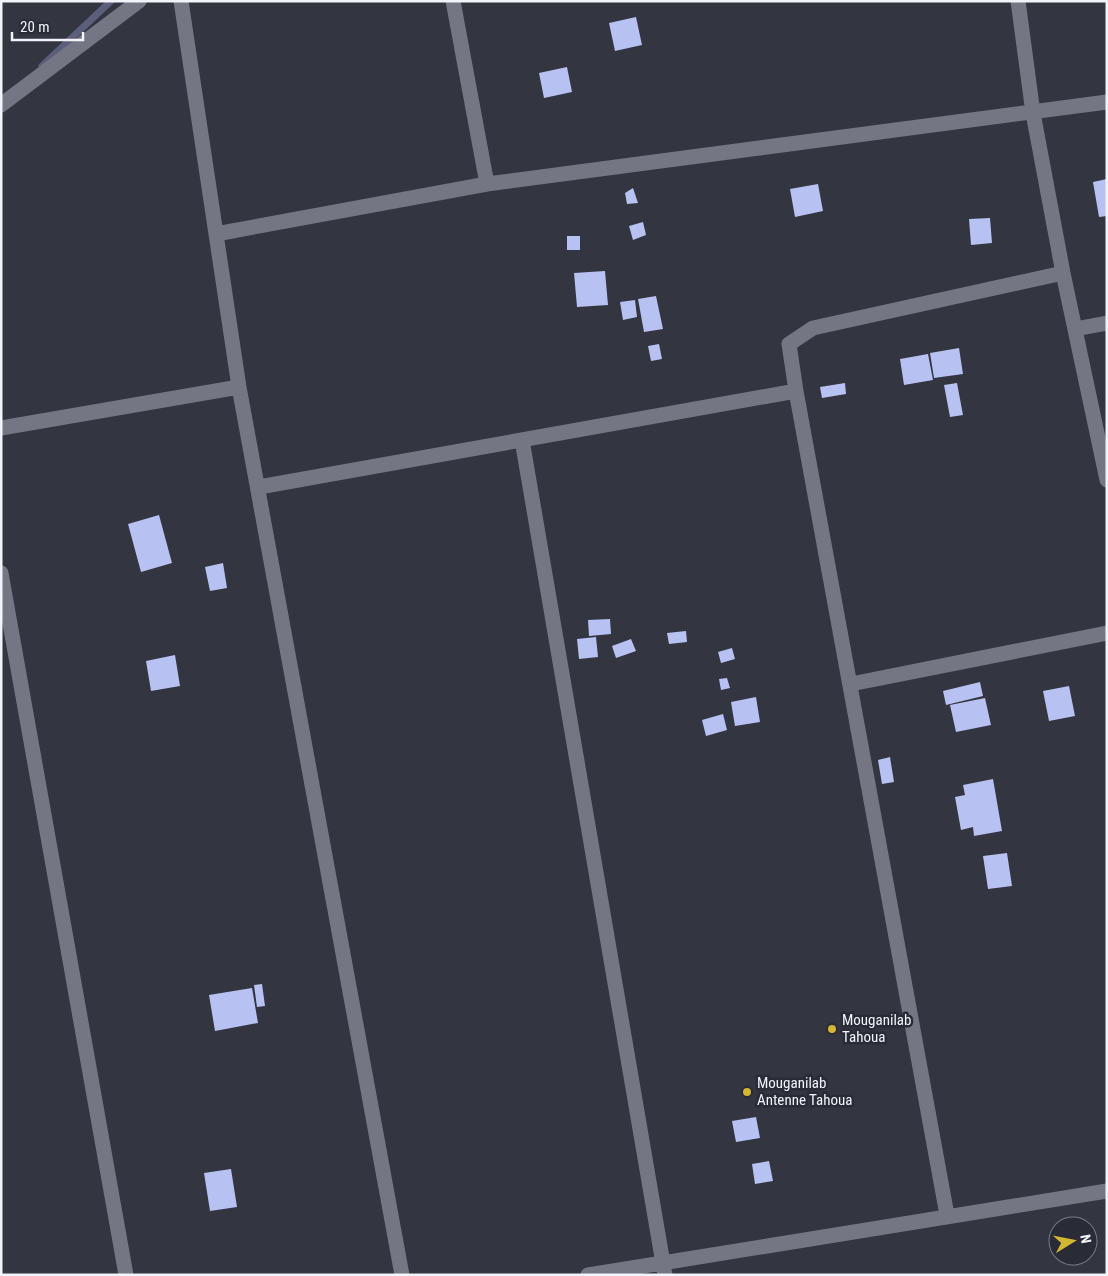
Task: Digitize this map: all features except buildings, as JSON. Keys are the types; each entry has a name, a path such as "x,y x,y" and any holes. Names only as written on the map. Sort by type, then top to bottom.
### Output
{"street":[{"path":"1,105 139,1"},
{"path":"181,1 239,387 259,487 402,1275"},
{"path":"453,1 486,184"},
{"path":"1018,1 1032,113 1063,273 1107,480"},
{"path":"216,234 486,184 1107,102"},
{"path":"947,1215 796,391 789,344 813,328 1063,273"},
{"path":"1075,329 1107,323"},
{"path":"1,428 239,387"},
{"path":"259,487 796,391"},
{"path":"522,440 664,1269"},
{"path":"1,573 126,1275"},
{"path":"851,684 1107,633"},
{"path":"588,1275 664,1269 947,1215 1107,1190"}],"waterway":[{"path":"42,66 111,1"}],"place":[{"name":"Mouganilab Tahoua","path":"832,1029"},
{"name":"Mouganilab Antenne Tahoua","path":"747,1092"}]}
